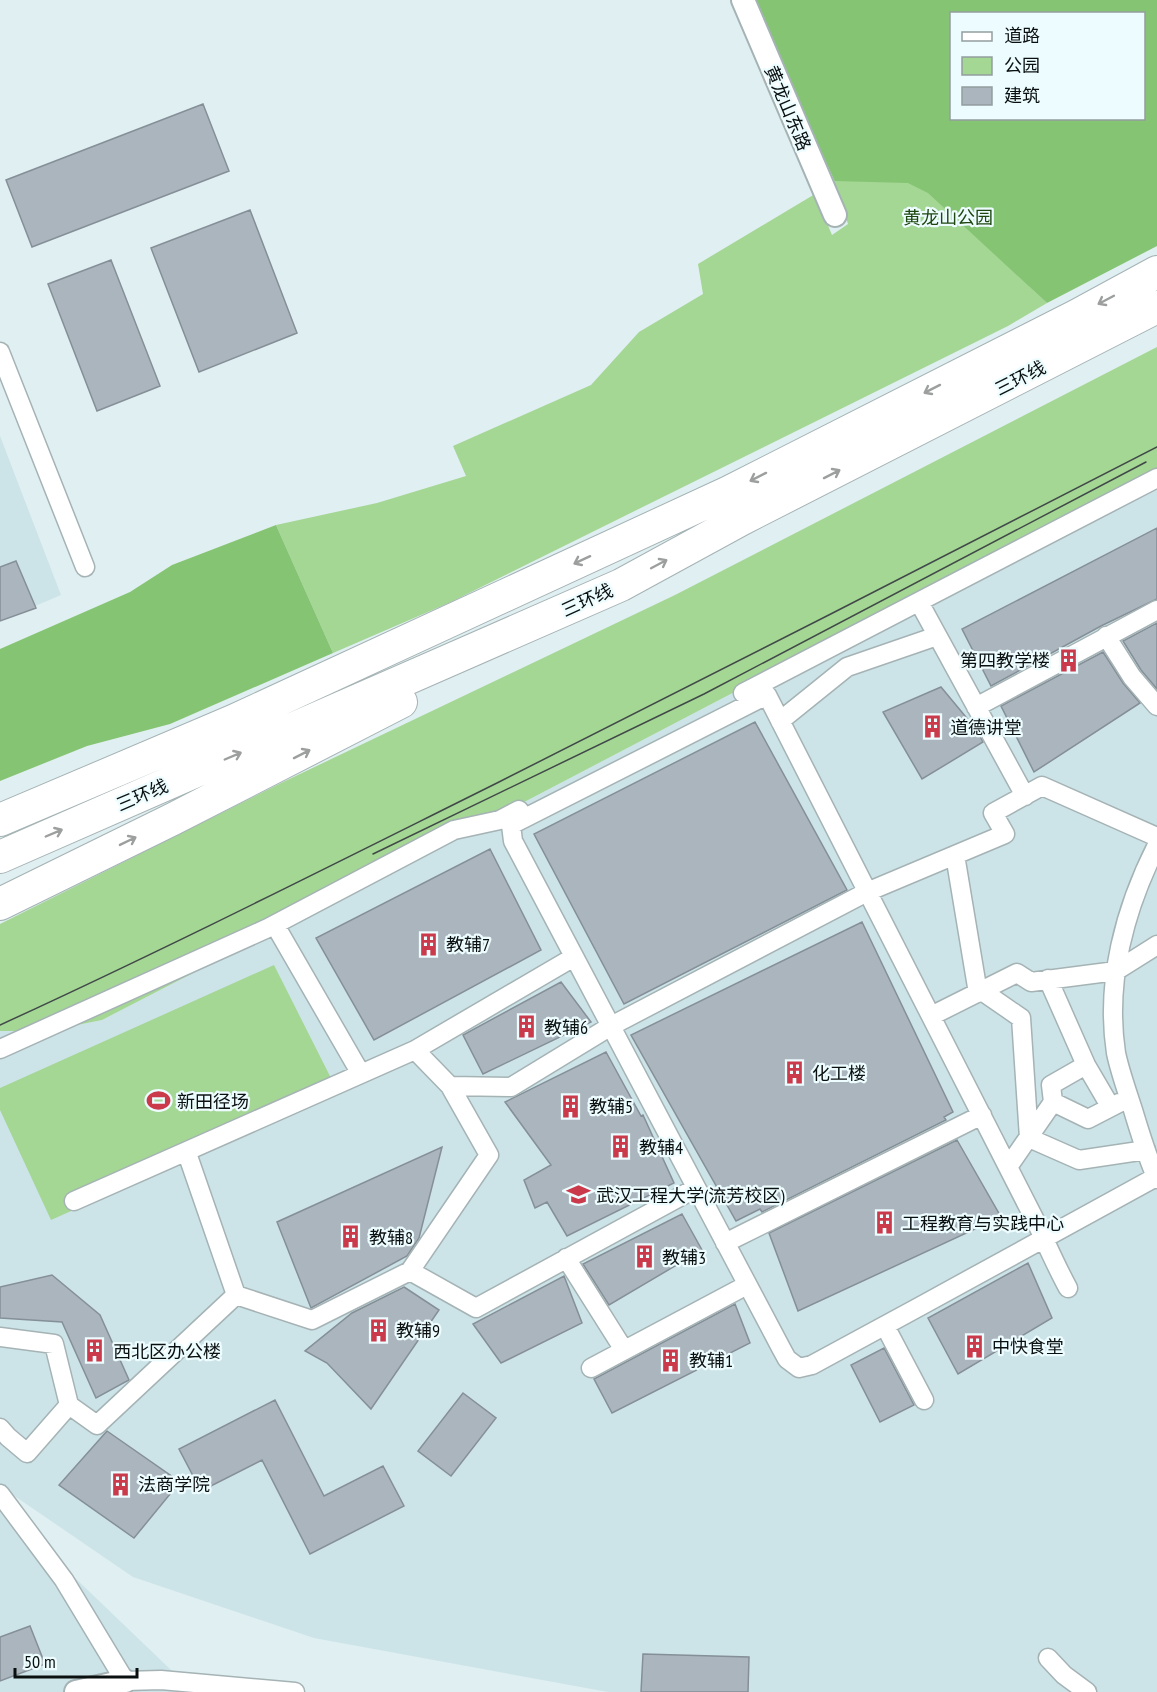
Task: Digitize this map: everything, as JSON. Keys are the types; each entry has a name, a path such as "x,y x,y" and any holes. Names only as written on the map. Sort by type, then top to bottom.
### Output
{"highway":[{"name":"三环线","path":"0,819 206,732 729,492 1101,303 1157,272"},
{"name":"三环线","path":"0,857 621,585 742,519 1157,307"},
{"path":"0,904 366,721 621,585"},
{"path":"0,803 100,763 206,732"}],"street":[{"name":"黄龙山东路","path":"742,0 835,215"},
{"path":"0,352 85,567"},
{"path":"0,1049 275,925 454,830 500,820 1157,478"},
{"path":"919,602 1025,796"},
{"path":"976,707 1157,609"},
{"path":"780,721 847,666 938,636"},
{"path":"1106,636 1132,677 1157,706"},
{"path":"835,645 847,666"},
{"path":"1068,1288 1044,1238 982,1115 767,695 511,825 513,841 747,1285 787,1359 799,1368 812,1365 1044,1238 1156,1178 1148,1139 1129,1100 1120,1072 1116,1050 1116,971 1124,928 1140,882 1157,845"},
{"path":"450,1086 511,1087 611,1026 867,892 1005,834 993,813 1042,786 1157,837"},
{"path":"955,855 980,992 1021,1018 1029,1138"},
{"path":"275,925 361,1074"},
{"path":"931,1016 1017,974 1031,982 1116,971 1157,945"},
{"path":"74,1201 415,1050 574,957"},
{"path":"1048,979 1086,1065 1110,1106"},
{"path":"236,1295 312,1320 410,1271 489,1155 450,1086 415,1050"},
{"path":"1008,1167 1053,1102 1051,1085 1086,1065"},
{"path":"1053,1102 1088,1119 1110,1106 1129,1100"},
{"path":"725,1243 982,1115"},
{"path":"1029,1138 1079,1160 1148,1139"},
{"path":"189,1159 236,1295"},
{"path":"410,1271 476,1308 696,1188"},
{"path":"566,1258 624,1350"},
{"path":"591,1368 747,1285"},
{"path":"0,1337 54,1344 69,1405 97,1425 236,1295"},
{"path":"885,1326 924,1400"},
{"path":"3,1437 27,1453 69,1405"},
{"path":"0,1494 63,1580 125,1681"},
{"path":"1048,1658 1064,1675 1087,1692"},
{"path":"76,1692 125,1681 160,1680 296,1692"}],"shaded area":[{"path":"0,436 61,595 0,621"},
{"name":"武汉工程大学(流芳校区)","path":"1157,471 1157,1692 608,1692 314,1638 133,1577 0,1486 0,1031 47,1031 102,1020"},
{"path":"0,1506 194,1692 0,1692"}],"green space":[{"name":"黄龙山公园","path":"751,0 1157,0 1157,246 1047,303 928,193 908,183 835,181 789,87"},
{"path":"765,0 1157,0 1157,224 1029,286 1047,303 1008,326 451,602 333,653 276,525 377,503 466,476 453,446 591,385 639,332 703,294 698,264 815,194 832,235 848,224 801,82"},
{"path":"1157,347 1157,471 102,1020 47,1031 0,1031 0,924 281,783 675,595"},
{"path":"276,525 333,653 170,724 87,746 0,781 0,649 130,592 172,565"},
{"name":"新田径场","path":"274,965 338,1092 51,1220 0,1110 0,1088"}],"building":[{"path":"203,104 229,171 32,247 6,180"},
{"path":"250,210 297,333 199,372 151,248"},
{"path":"111,260 160,386 97,411 48,284"},
{"path":"1157,528 1157,599 1101,626 991,686 962,629"},
{"path":"16,561 36,608 0,621 0,567"},
{"path":"1157,623 1157,689 1141,670 1123,641"},
{"path":"1103,652 1123,683 1140,703 1034,772 1001,706"},
{"name":"道德讲堂","path":"941,687 975,728 983,742 922,779 883,712"},
{"path":"755,722 847,890 624,1004 534,834"},
{"name":"教辅7","path":"490,849 541,950 374,1040 316,938"},
{"name":"化工楼","path":"862,922 953,1112 944,1117 946,1120 762,1212 760,1209 736,1221 631,1035"},
{"name":"教辅6","path":"561,982 591,1022 483,1074 463,1035"},
{"path":"606,1052 641,1116 643,1115 674,1183 567,1236 547,1202 535,1208 524,1180 551,1165 505,1102"},
{"name":"工程教育与实践中心","path":"957,1140 1001,1217 798,1311 769,1233"},
{"name":"教辅8","path":"442,1147 419,1238 407,1256 311,1308 277,1222"},
{"name":"教辅3","path":"682,1214 702,1250 609,1305 583,1264"},
{"name":"中快食堂","path":"1028,1263 1052,1318 958,1374 928,1318"},
{"name":"西北区办公楼","path":"52,1275 100,1315 129,1380 96,1398 62,1322 0,1318 0,1287"},
{"path":"564,1276 582,1323 501,1363 473,1324"},
{"name":"教辅9","path":"404,1287 439,1310 371,1409 327,1363 305,1351 352,1313"},
{"name":"教辅1","path":"735,1304 750,1343 612,1413 594,1379"},
{"path":"884,1348 914,1405 880,1422 851,1365"},
{"path":"463,1393 496,1418 451,1476 418,1451"},
{"path":"275,1400 324,1496 383,1466 404,1506 310,1554 262,1460 201,1491 179,1449"},
{"name":"法商学院","path":"107,1431 180,1482 134,1538 59,1485"},
{"path":"30,1626 45,1664 0,1681 0,1637"},
{"path":"643,1654 749,1657 748,1692 641,1692"}],"tram line":[{"path":"0,1025 188,936 497,783 1157,447"},
{"path":"373,854 704,694 1146,462"}],"place":[{"name":"第四教学楼","path":"1068,660"},
{"name":"道德讲堂","path":"932,727"},
{"name":"教辅7","path":"428,944"},
{"name":"教辅6","path":"526,1027"},
{"name":"化工楼","path":"794,1073"},
{"name":"新田径场","path":"159,1101"},
{"name":"教辅5","path":"571,1106"},
{"name":"教辅4","path":"621,1147"},
{"name":"武汉工程大学(流芳校区)","path":"578,1195"},
{"name":"工程教育与实践中心","path":"884,1223"},
{"name":"教辅8","path":"351,1237"},
{"name":"教辅3","path":"644,1257"},
{"name":"教辅9","path":"378,1330"},
{"name":"中快食堂","path":"974,1346"},
{"name":"西北区办公楼","path":"95,1351"},
{"name":"教辅1","path":"671,1360"},
{"name":"法商学院","path":"120,1484"}]}
